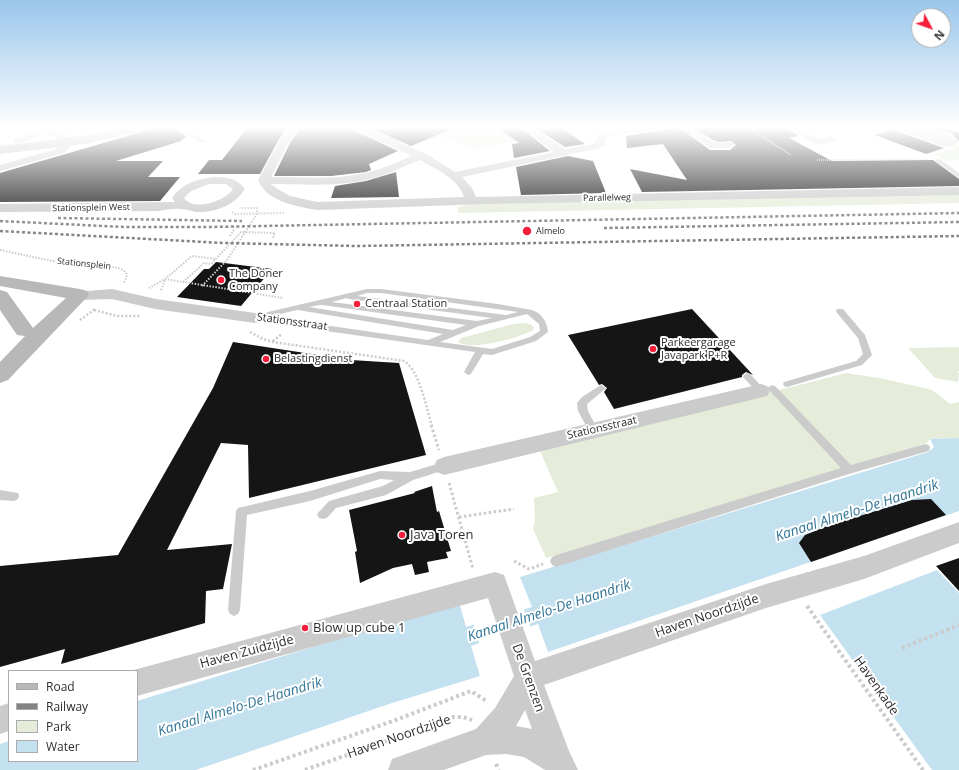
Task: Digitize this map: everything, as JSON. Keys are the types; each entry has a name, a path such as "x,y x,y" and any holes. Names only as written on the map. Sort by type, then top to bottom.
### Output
{"main road":[{"path":"0,281 67,298"},
{"path":"0,291 23,296 67,298"},
{"path":"0,296 24,330"},
{"path":"0,356 24,330 67,298"},
{"path":"0,375 67,298"}],"street":[{"path":"0,168 14,164"},
{"path":"272,164 264,180 338,180 372,175 401,164"},
{"path":"434,164 453,176 468,191 471,201"},
{"path":"453,176 508,164"},
{"name":"Parallelweg","path":"264,180 265,185 282,197 300,204 317,206 471,201 959,191"},
{"name":"Stationsplein West","path":"0,208 44,209 159,207 182,204"},
{"name":"Stationsstraat","path":"67,298 112,294 157,300 255,318"},
{"name":"Stationsstraat","path":"67,298 139,306 157,300"},
{"name":"Stationsstraat","path":"444,466 766,389"},
{"name":"Haven Noordzijde","path":"528,677 766,596 795,589 901,554 959,532"},
{"name":"De Grenzen","path":"487,586 505,613 560,765"},
{"name":"Haven Zuidzijde","path":"138,682 487,586"},
{"path":"403,770 505,718 528,677"},
{"path":"479,730 506,739 529,743 560,765"}],"lane":[{"path":"943,164 959,176"},
{"path":"255,318 294,307 367,291 381,291 498,306 532,312"},
{"path":"341,296 505,317"},
{"path":"316,302 477,324"},
{"path":"294,307 333,315 453,333"},
{"path":"787,384 859,363 868,355 862,337 840,311"},
{"path":"431,342 477,324 532,312"},
{"name":"Stationsstraat","path":"255,318 431,342 492,352 540,336 544,332 545,327 543,323 532,312"},
{"path":"468,372 481,350"},
{"path":"747,376 766,389 848,470"},
{"path":"593,430 583,411 582,403 585,399 601,388"},
{"path":"556,561 848,470 925,448"},
{"path":"323,514 333,504 386,490 410,476 444,466"},
{"path":"234,610 242,511 310,496 380,476 410,476"},
{"path":"0,495 14,496"}],"path":[{"path":"202,286 227,260 257,214 257,208 248,208"},
{"path":"235,214 271,214"},
{"path":"230,236 235,228"},
{"path":"232,232 246,231 275,233 273,238"},
{"path":"183,282 204,263 212,264 241,232"},
{"name":"Stationsplein","path":"0,250 75,265 113,267 122,269 126,272 126,279 112,294"},
{"path":"157,300 165,279 192,256 216,259"},
{"path":"165,279 265,296"},
{"path":"94,310 107,314"},
{"name":"Stationsstraat","path":"273,342 395,358 409,364 416,374 459,517 487,586"},
{"path":"459,517 514,509"},
{"path":"514,561 529,569 556,561"},
{"name":"Havenkade","path":"811,613 923,770"},
{"path":"902,648 959,625"},
{"path":"253,770 393,721 471,691 488,702 492,697"},
{"name":"Haven Noordzijde","path":"305,770 454,717 463,716 479,730"}],"green space":[{"path":"959,194 959,203 458,213 458,207 471,204"},
{"path":"526,323 532,325 534,328 533,330 507,340 474,345 458,342 461,338 513,324"},
{"path":"959,347 959,371 957,372 959,373 958,382 935,378 908,348"},
{"path":"846,373 885,379 932,390 950,404 959,402 959,438 930,439 927,443 546,558 533,529 535,520 534,498 558,492 540,451"}],"water":[{"name":"Kanaal Almelo-De Haandrik","path":"959,438 959,511 548,652 538,624 471,646 480,676 389,704 196,770 0,770 0,744 8,741 8,762 138,762 138,701 459,602 466,627 532,607 520,577 928,452 934,447 930,439"},
{"path":"937,570 959,593 959,770 932,770 820,615"}],"pier":[{"path":"523,607 531,628 480,646 473,623"}],"building":[{"path":"31,164 160,164 148,177 180,177 160,201 0,202 0,173"},
{"path":"206,164 265,164 260,174 198,174"},
{"path":"280,164 369,164 371,170 366,172 331,176 274,176"},
{"path":"530,164 594,164 606,193 521,195 516,167"},
{"path":"676,164 938,164 959,179 959,186 642,192 630,169 687,180"},
{"path":"396,172 399,197 331,198 335,186 366,181"},
{"path":"216,262 272,269 241,306 177,297 204,269 209,269"},
{"name":"Parkeergarage Javapark P+R","path":"692,309 753,375 746,372 742,375 742,377 614,409 604,392 607,388 602,384 599,385 568,335"},
{"path":"233,342 351,360 399,363 426,455 249,498 248,445 221,443 167,550 232,544 223,589 206,591 205,623 61,664 65,649 0,667 0,566 118,555 213,388"},
{"name":"Java Toren","path":"432,486 437,512 439,511 451,551 446,552 448,558 427,562 429,572 415,575 412,564 393,568 360,583 355,552 357,551 349,510 415,493 414,492"},
{"path":"931,499 946,515 811,562 799,543 805,535 830,525 912,500"},
{"path":"959,558 959,591 936,566"}],"railway":[{"path":"0,221 124,227 209,227 959,213"},
{"path":"58,218 242,221"},
{"path":"604,228 959,222"},
{"path":"0,231 223,243 357,246 959,236"}],"place":[{"name":"Almelo","path":"527,231"},
{"name":"The Döner Company","path":"221,280"},
{"name":"Centraal Station","path":"357,304"},
{"name":"Parkeergarage Javapark P+R","path":"653,349"},
{"name":"Belastingdienst","path":"266,359"},
{"name":"Java Toren","path":"402,535"},
{"name":"Blow up cube 1","path":"305,628"}]}
